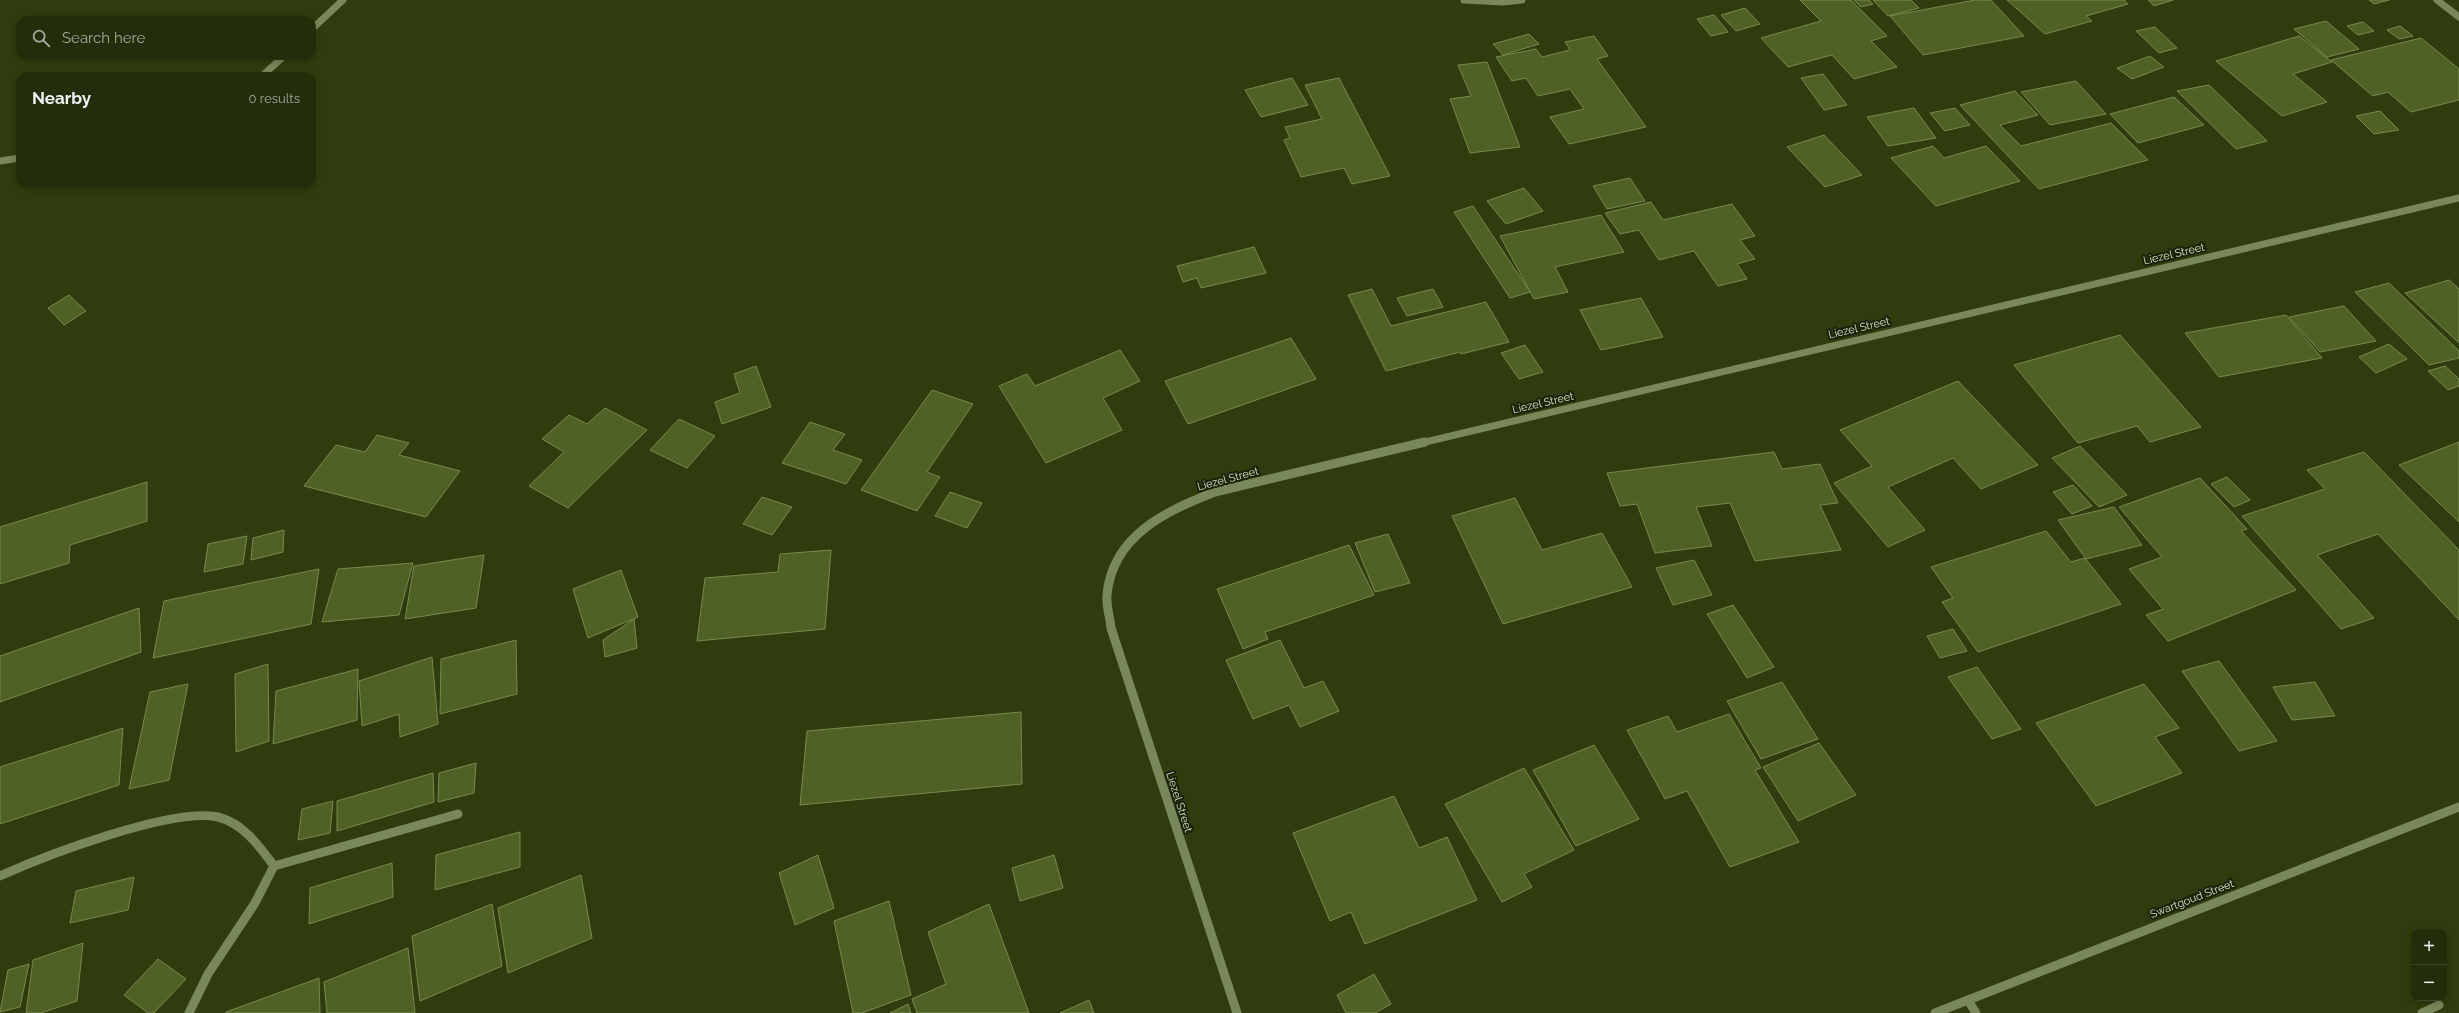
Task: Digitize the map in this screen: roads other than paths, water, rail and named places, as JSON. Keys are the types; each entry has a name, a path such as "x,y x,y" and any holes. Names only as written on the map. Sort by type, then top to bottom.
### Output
{"street":[{"path":"316,26 343,0"},
{"path":"1465,0 1503,2 1522,0"},
{"path":"2437,0 2459,17"},
{"path":"266,72 280,60"},
{"path":"0,161 16,159"},
{"name":"Liezel Street","path":"1237,1013 1111,628 1107,595 1112,569 1126,546 1146,525 1176,506 1215,492 2459,198"},
{"name":"Swartgoud Street","path":"1935,1013 2459,807"},
{"path":"189,1013 208,974 255,903 274,866 458,814"},
{"path":"0,876 61,850 164,821 196,816 217,816 239,826 255,841 274,866"},
{"path":"1968,1000 1976,1013"},
{"path":"2422,1013 2439,1006"}]}
